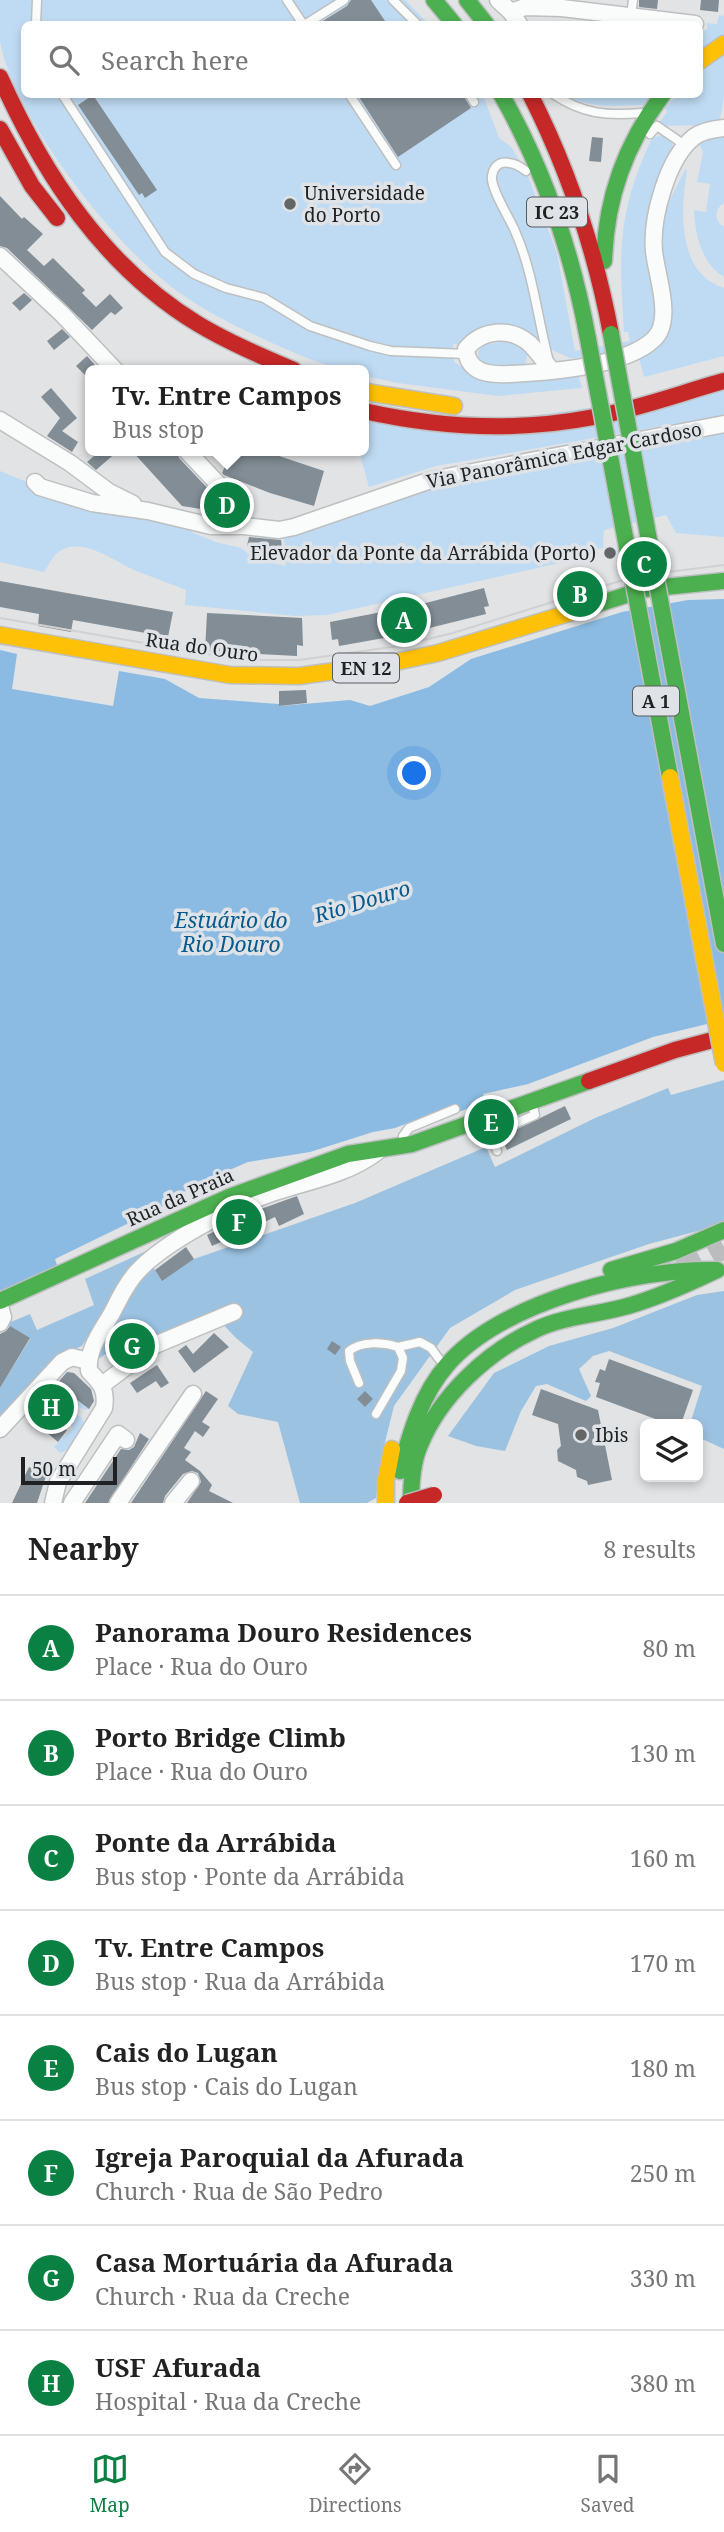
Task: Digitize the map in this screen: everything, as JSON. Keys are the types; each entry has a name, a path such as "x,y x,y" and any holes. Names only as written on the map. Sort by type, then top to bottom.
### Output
{"main road":[{"path":"434,0 452,21"},
{"path":"467,0 483,21"},
{"path":"703,58 724,44"},
{"path":"0,77 22,128 47,174 97,240 147,287 185,315 248,350 282,365"},
{"name":"IC 23","path":"503,98 536,160 561,222 576,274 589,339"},
{"name":"IC 23","path":"532,98 561,157 580,206 611,334"},
{"path":"605,303 604,250 610,199 622,159 648,113 660,98"},
{"path":"0,129 32,186 69,234"},
{"name":"A 1","path":"611,334 724,944"},
{"name":"A 1","path":"589,339 724,1064"},
{"path":"668,381 724,365"},
{"path":"369,412 428,423 538,425 596,416 724,381"},
{"path":"586,398 641,387"},
{"path":"369,393 432,404 470,407"},
{"name":"Rua do Ouro","path":"0,635 230,675 299,676 359,669 438,653 645,589 724,581"},
{"name":"Rua da Praia","path":"0,1304 229,1197 348,1154 404,1145 674,1050 724,1037"},
{"path":"386,1503 388,1465 396,1436 413,1397 439,1359 463,1336 501,1310 545,1290 676,1251 724,1230"},
{"path":"399,1503 399,1476 406,1443 429,1387 464,1346 486,1330 536,1303 636,1284 695,1269 721,1270"},
{"path":"437,1498 409,1503 411,1479 419,1447 449,1399 483,1362 523,1336 554,1322 639,1303 721,1270"}],"street":[{"path":"498,0 515,18 525,7 562,8 631,21"},
{"path":"552,371 531,345 506,332 480,337 466,349 472,367 483,373 506,374 552,371 606,363 648,343 660,331 663,303 653,232 672,167 694,137 713,129 724,128"},
{"path":"0,256 62,314 110,365"},
{"path":"0,420 70,463 109,492 148,511"},
{"name":"Via Panorâmica Edgar Cardoso","path":"148,511 211,526 279,530 431,480 724,424"},
{"path":"195,456 234,501 244,526"},
{"path":"35,482 40,487 92,503 148,511"},
{"path":"52,1503 58,1482 104,1408 106,1395 102,1385 89,1371 89,1353 128,1284 150,1260 201,1225 269,1194 312,1183 362,1163 382,1149"},
{"path":"0,1304 3,1317 0,1323"},
{"path":"102,1385 155,1345 234,1312"},
{"path":"0,1429 62,1362 72,1357 88,1361"},
{"path":"118,1503 192,1394"},
{"path":"72,1503 118,1434 126,1440"},
{"path":"173,1503 191,1481"}],"lane":[{"path":"36,21 37,0"},
{"path":"287,0 303,21"},
{"path":"310,21 344,0"},
{"path":"393,0 414,21"},
{"path":"631,21 633,0"},
{"path":"65,98 165,252 194,274 226,288 264,298 310,326 370,346 398,351 467,354"},
{"path":"352,98 396,165"},
{"path":"560,98 584,112 616,115 648,113"},
{"path":"648,137 657,126 686,146"},
{"path":"526,171 510,162 500,163 494,170 492,183 528,264 552,371"},
{"path":"497,1151 491,1134 535,1115 531,1100"},
{"path":"404,1145 403,1136 409,1128 455,1109"},
{"path":"636,1284 687,1285"},
{"path":"359,1383 349,1351 357,1345 388,1344 398,1347 420,1342 431,1348 439,1359"},
{"path":"376,1414 401,1371 403,1358 398,1347"}],"shaded area":[{"name":"Universidade do Porto","path":"0,0 405,0 426,21 21,21 21,98 484,98 499,138 511,147 526,171 557,253 575,351 630,341 628,332 624,332 621,278 626,211 652,138 665,134 671,139 674,150 655,200 656,328 646,341 605,354 576,358 552,350 537,338 518,329 463,345 453,344 454,362 484,381 538,380 578,373 582,388 498,396 369,377 369,365 331,365 291,351 234,325 180,293 127,246 99,215 47,144 25,108 9,73 0,42"},
{"path":"719,15 724,16 724,36 703,50 703,30 707,30 707,23 717,24"},
{"path":"724,55 724,97 720,119 708,125 657,126 667,112 665,108 674,98 703,98 703,71"},
{"path":"572,98 650,98 643,105 612,106 593,105"},
{"path":"724,134 724,203 718,208 716,215 718,222 724,227 724,277 705,257 696,229 694,210 706,212 710,184 697,182 703,152 699,144 702,139"},
{"path":"685,170 683,221 690,254 697,269 708,280 724,288 724,356 644,377 638,354 651,352 664,341 668,316 661,232 666,207"},
{"path":"518,343 527,349 525,365 488,367 479,362 478,352 483,345"},
{"path":"724,388 724,415 436,466 369,487 360,456 369,456 369,422 432,431"},
{"path":"724,431 724,537 676,533 666,515 604,530 603,548 565,557 564,562 327,615 295,616 185,605 186,590 84,547 62,550 44,572 0,562 0,471 32,484 192,524 191,532 241,548 252,557 285,566 284,537 458,480"},
{"path":"724,1080 724,1224 649,1244 515,1290 450,1328 394,1406 381,1458 376,1498 367,1503 300,1503 278,1422 238,1414 228,1406 253,1352 218,1319 150,1344 139,1329 96,1361 109,1323 150,1263 162,1280 194,1259 355,1203 486,1147 495,1167 595,1118 668,1088 671,1095"},
{"path":"166,1242 128,1270 82,1346 64,1354 0,1424 0,1388 30,1339 6,1324 30,1314 37,1330 94,1305 85,1279"},
{"path":"724,1291 724,1449 703,1439 703,1419 692,1419 702,1386 609,1351 593,1356 579,1369 591,1396 586,1401 547,1384 536,1386 521,1411 505,1451 476,1446 448,1436 494,1373 549,1346 613,1328 697,1295"},
{"path":"68,1393 89,1409 85,1410 70,1402 59,1416 53,1412"},
{"path":"71,1411 82,1418 85,1427 69,1449 60,1453 54,1447 73,1427 63,1419"}],"water":[{"name":"Estuário do Rio Douro","path":"724,599 724,1020 653,1037 528,1084 483,1094 485,1102 456,1113 453,1105 395,1128 373,1132 310,1152 248,1162 190,1187 172,1202 55,1259 58,1268 0,1291 0,650 17,654 12,689 113,706 119,671 165,679 199,698 280,706 350,700 370,706 429,687 471,659 622,612 688,600"}],"building":[{"path":"351,0 371,0 385,21 323,21 347,6"},
{"path":"639,0 658,0 657,9 639,7"},
{"path":"701,0 719,0 718,12 700,10"},
{"path":"88,98 95,98 157,190 145,198 142,193 139,195 78,105"},
{"path":"360,98 465,98 471,108 398,157"},
{"path":"592,137 603,138 601,162 589,161"},
{"path":"0,196 22,219 24,217 43,234 27,250 44,266 53,258 85,290 82,293 96,307 110,294 123,308 115,315 111,312 92,330 7,248 0,246"},
{"path":"24,293 32,300 20,311 12,303"},
{"path":"62,329 70,337 54,350 47,341"},
{"path":"87,356 95,365 85,365 85,375 76,366"},
{"path":"51,388 77,418 62,431 78,442 72,452 47,436 60,418 41,397"},
{"path":"94,456 112,456 96,470 87,462"},
{"path":"137,456 178,456 214,495 207,510 182,506"},
{"path":"230,456 279,456 324,471 314,506 270,493 222,473"},
{"path":"249,537 281,540 283,555 270,552 270,549 247,546"},
{"path":"0,581 173,612 168,637 73,620 71,632 38,626 39,614 0,607"},
{"path":"484,588 489,606 484,607 486,614 401,635 339,646 338,639 332,640 330,622 418,605"},
{"path":"207,613 302,618 303,646 297,645 297,656 205,651"},
{"path":"306,690 307,703 279,706 279,691"},
{"path":"565,1106 571,1119 507,1150 501,1137"},
{"path":"297,1196 304,1214 279,1226 275,1217 212,1246 207,1235 258,1210"},
{"path":"186,1247 194,1259 162,1281 155,1270"},
{"path":"10,1326 30,1338 0,1388 0,1334"},
{"path":"139,1329 146,1338 121,1357 114,1348"},
{"path":"214,1333 229,1347 194,1373 178,1351 186,1345 193,1354"},
{"path":"332,1341 341,1347 335,1355 327,1349"},
{"path":"609,1359 693,1390 683,1419 655,1419 596,1397 600,1383 595,1382 600,1369 605,1371"},
{"path":"157,1365 169,1383 161,1388 156,1381 137,1393 130,1383"},
{"path":"67,1372 74,1373 91,1389 94,1401 89,1409 68,1393 54,1411 41,1402"},
{"name":"Ibis","path":"541,1389 598,1410 612,1480 588,1485 587,1481 577,1477 576,1470 558,1461 557,1450 561,1446 558,1424 532,1415"},
{"path":"206,1391 218,1399 202,1422 210,1427 203,1437 195,1431 184,1448 191,1452 185,1460 200,1471 212,1485 209,1491 233,1503 187,1503 201,1482 198,1473 192,1471 183,1474 165,1496 163,1503 131,1503"},
{"path":"365,1391 373,1399 365,1407 357,1399"},
{"path":"48,1415 67,1430 58,1442 39,1426"},
{"path":"140,1433 149,1439 108,1503 85,1503 121,1449 129,1450 134,1447"},
{"path":"29,1467 46,1476 37,1503 12,1503"}],"tunnel":[{"path":"681,1271 724,1247"}],"tram line":[{"path":"0,618 219,656 299,660 399,646 453,633 636,576 724,565"}],"traffic: fast":[{"path":"434,0 452,21"},
{"path":"467,0 484,21"},
{"path":"503,98 531,153 555,213 574,275 588,339"},
{"path":"604,261 609,215 620,173 638,133 660,98"},
{"path":"611,334 666,632"},
{"path":"588,339 670,777"},
{"path":"592,606 645,589 724,581"},
{"path":"666,632 724,944"},
{"path":"0,1301 229,1197 348,1154 412,1144 589,1081"},
{"path":"611,1270 676,1251 724,1230"},
{"path":"400,1471 418,1415 438,1377 471,1343 500,1323 571,1293 610,1283 647,1275 716,1270"},
{"path":"411,1503 415,1459 429,1427 440,1409 467,1377 500,1350 546,1325 640,1302 717,1270"}],"traffic: slow":[{"path":"703,59 724,44"},
{"path":"369,392 454,406"},
{"path":"0,635 230,675 299,676 386,664 438,653 592,606"},
{"path":"670,777 724,1064"},
{"path":"386,1503 386,1480 392,1449"}],"traffic: jam":[{"path":"0,77 36,149 57,183 106,247 164,301 198,324 283,365"},
{"path":"532,98 569,181 589,241 611,334"},
{"path":"0,129 32,186 57,218"},
{"path":"369,412 450,424 536,425 610,414 724,381"},
{"path":"589,1081 675,1050 724,1037"},
{"path":"407,1503 434,1495"}],"place":[{"name":"Universidade do Porto","path":"290,204"},
{"name":"Tv. Entre Campos","path":"227,505"},
{"name":"Elevador da Ponte da Arrábida (Porto)","path":"610,553"},
{"name":"Ponte da Arrábida","path":"644,564"},
{"name":"Porto Bridge Climb","path":"580,594"},
{"name":"Panorama Douro Residences","path":"404,620"},
{"name":"Cais do Lugan","path":"491,1122"},
{"name":"Igreja Paroquial da Afurada","path":"239,1222"},
{"name":"Casa Mortuária da Afurada","path":"132,1346"},
{"name":"USF Afurada","path":"51,1407"},
{"name":"Ibis","path":"581,1435"}],"water label":[{"name":"Rio Douro","path":"362,901"}]}
